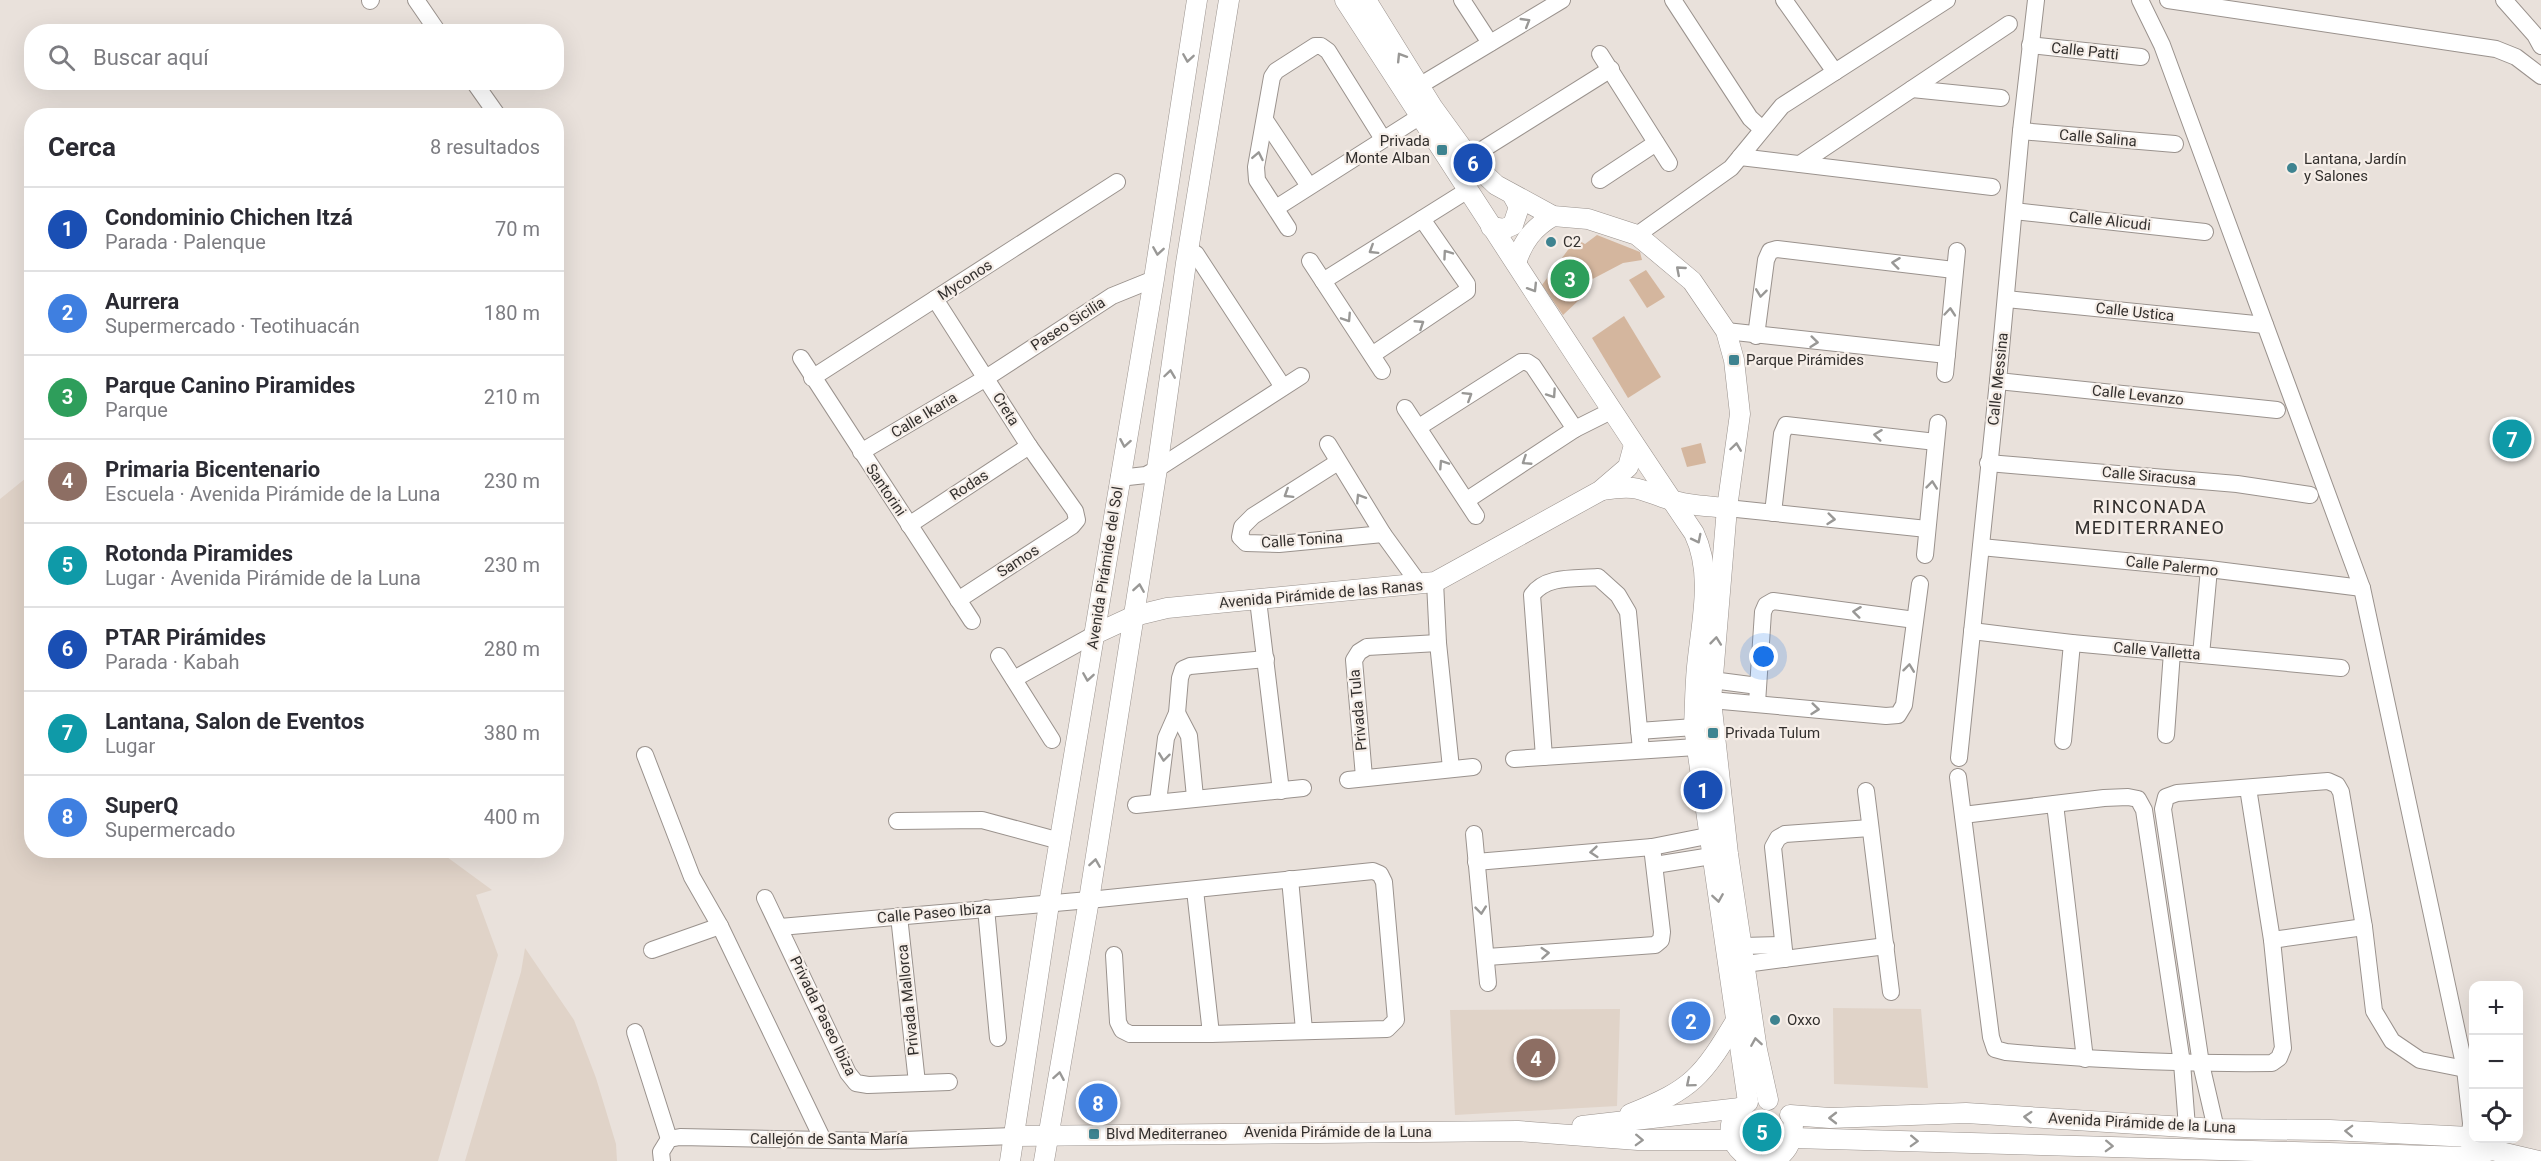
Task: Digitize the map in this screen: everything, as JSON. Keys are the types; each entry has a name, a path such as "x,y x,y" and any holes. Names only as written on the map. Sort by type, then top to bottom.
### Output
{"street":[{"path":"416,0 432,24"},
{"name":"Avenida Pirámide del Sol","path":"1010,1161 1049,904 1154,279 1197,0"},
{"path":"1044,1161 1089,900 1157,469 1188,249 1200,188 1229,0"},
{"path":"1345,0 1699,543 1703,552 1705,571 1687,737 1717,834"},
{"path":"1366,0 1419,86 1420,116 1469,158 1496,185 1513,196 1553,216 1588,219 1637,235 1692,281 1726,331 1734,360 1740,414 1727,508 1711,700 1717,834 1744,1105 1733,1117 1732,1140 1741,1154 1754,1161"},
{"path":"1462,0 1490,43"},
{"path":"1673,0 1750,118 1762,129"},
{"path":"1784,0 1835,72"},
{"path":"1637,235 1731,168 1782,106 1947,0"},
{"name":"Calle Messina","path":"1959,758 2036,0"},
{"path":"2140,0 2162,45 2362,588 2464,1069 2469,1108"},
{"path":"2168,0 2496,49 2516,57 2541,76"},
{"path":"2504,0 2535,35 2541,46"},
{"path":"1419,86 1490,43 1568,4"},
{"path":"1800,164 2009,24"},
{"name":"Calle Patti","path":"2030,45 2141,57"},
{"path":"1288,228 1257,180 1256,167 1272,77 1276,71 1315,46 1321,46 1328,51 1383,139"},
{"path":"1600,54 1669,163"},
{"path":"1469,158 1611,69"},
{"path":"1912,89 2001,99"},
{"path":"480,90 492,108"},
{"path":"1276,208 1420,116"},
{"path":"1265,120 1309,186"},
{"name":"Calle Salina","path":"2021,131 2175,144"},
{"path":"1600,180 1656,143"},
{"path":"1740,157 1992,187"},
{"name":"Myconos","path":"812,378 1117,182"},
{"path":"1169,184 1200,188"},
{"path":"1323,281 1468,190"},
{"path":"1491,227 1504,230 1513,225 1519,207 1513,196"},
{"name":"Calle Alicudi","path":"2014,211 2205,232"},
{"path":"1516,263 1521,246 1531,232 1553,216"},
{"path":"1372,355 1467,291 1467,284 1422,219"},
{"path":"1188,249 1196,254 1283,387"},
{"path":"1753,336 1766,260 1770,251 1777,249 1954,270"},
{"path":"1945,374 1957,251"},
{"path":"1310,261 1382,371"},
{"name":"Paseo Sicilia","path":"986,378 1112,296 1154,279"},
{"name":"Creta","path":"935,299 1029,446 1075,512 1077,520"},
{"name":"Calle Ustica","path":"2006,299 2265,325"},
{"path":"1726,331 1753,336 1947,355"},
{"name":"Santorini","path":"801,358 972,621"},
{"path":"1419,427 1521,362 1527,362 1533,366 1575,429"},
{"path":"1119,478 1146,475 1157,469 1301,376"},
{"name":"Calle Ikaria","path":"861,453 986,378"},
{"name":"Calle Levanzo","path":"1998,381 2277,410"},
{"path":"1406,408 1476,516"},
{"path":"1467,500 1575,429 1613,410"},
{"path":"1925,555 1938,423"},
{"path":"1767,513 1782,434 1786,426 1936,442"},
{"path":"1328,444 1383,534 1428,584 1438,643 1451,768"},
{"name":"Avenida Pirámide de las Ranas","path":"1095,634 1134,616 1167,608 1428,584 1600,491 1628,467 1634,445"},
{"name":"Rodas","path":"909,525 1029,446"},
{"name":"Calle Tonina","path":"1338,462 1253,516 1242,527 1240,537 1246,543 1268,544 1383,534"},
{"name":"Calle Siracusa","path":"1988,463 2237,484 2310,495"},
{"name":"Avenida Pirámide de las Ranas","path":"1600,491 1626,486 1652,491 1672,501 1727,508"},
{"path":"1727,508 1927,529"},
{"name":"Samos","path":"958,600 1072,526 1077,520"},
{"name":"Calle Palermo","path":"1981,547 2209,569 2362,588"},
{"path":"2201,655 2209,569"},
{"path":"1544,757 1532,595 1539,585 1549,581 1598,577 1618,595 1628,612 1641,750"},
{"path":"1711,700 1886,716 1898,715 1904,705 1920,584"},
{"path":"1258,600 1281,791"},
{"path":"1753,703 1763,612 1766,605 1773,601 1915,620"},
{"name":"Calle Valletta","path":"1972,631 2072,644 2341,668"},
{"path":"1014,679 1095,634"},
{"name":"Privada Tula","path":"1438,643 1367,647 1359,652 1354,660 1356,778 1473,767"},
{"path":"2063,741 2072,644"},
{"path":"2166,735 2172,652"},
{"path":"999,656 1052,740"},
{"path":"1158,802 1166,738 1177,713 1183,669 1190,666 1266,659"},
{"path":"1712,680 1755,686"},
{"path":"1177,713 1189,736 1195,797"},
{"path":"1639,730 1687,737"},
{"path":"1514,759 1641,750 1687,737"},
{"path":"645,755 692,877 720,926 823,1140"},
{"path":"1958,777 1991,1037 1995,1049 2085,1059 2201,1064 2272,1063 2279,1058 2283,1048 2272,940 2248,788"},
{"path":"2216,1129 2201,1064 2163,809 2166,797 2177,793 2328,781 2337,785 2341,792 2364,927 2374,1011 2392,1041 2420,1060 2464,1069"},
{"path":"1136,805 1195,797 1303,788"},
{"path":"1866,791 1891,992"},
{"path":"1964,815 2128,797 2138,799 2144,810 2182,1063 2187,1127"},
{"path":"2055,804 2085,1059"},
{"path":"897,821 982,820 1060,841"},
{"path":"1780,952 1773,848 1778,838 1785,834 1870,828"},
{"path":"1474,834 1488,983"},
{"path":"1476,862 1653,847 1717,834"},
{"path":"1487,957 1655,945 1661,940 1662,932 1653,847"},
{"path":"1655,865 1720,855"},
{"path":"1720,855 1743,955 1757,1050 1768,1100 1784,1108 1790,1115 1793,1126 1793,1138 1787,1150 1774,1160"},
{"name":"Calle Paseo Ibiza","path":"780,927 1195,890 1373,870 1380,874 1384,882 1396,1020 1387,1029 1304,1030"},
{"path":"1114,955 1119,1022 1122,1030 1130,1034 1211,1034 1304,1030 1290,879"},
{"path":"1195,890 1211,1034"},
{"name":"Privada Paseo Ibiza","path":"765,898 848,1073 856,1083 868,1085 949,1082"},
{"path":"986,908 998,1038"},
{"name":"Privada Mallorca","path":"899,916 917,1083"},
{"path":"652,950 720,926"},
{"path":"2272,940 2364,927"},
{"path":"1743,955 1886,946"},
{"path":"1605,1124 1668,1099 1688,1086 1706,1070 1737,1019"},
{"path":"635,1032 669,1138 661,1152 662,1161"},
{"name":"Avenida Pirámide de la Luna","path":"1014,1136 1518,1131 1605,1124 1768,1100"},
{"path":"1018,1105 1029,1113 1037,1114 1054,1104"},
{"name":"Avenida Pirámide de la Luna","path":"1790,1115 1830,1118 1965,1113 2216,1129 2389,1132 2469,1137"},
{"name":"Avenida Pirámide de la Luna","path":"1518,1131 1638,1140 1732,1140"},
{"path":"2386,1154 2389,1132"},
{"name":"Callejón de Santa María","path":"669,1138 823,1140 1014,1136"},
{"name":"Avenida Pirámide de la Luna","path":"1793,1138 2468,1157 2492,1150"},
{"path":"2468,1157 2469,1143"},
{"name":"Avenida Pirámide de la Luna","path":"2480,1143 2492,1150 2539,1161"}],"shaded area":[{"path":"1597,235 1640,252 1642,260 1623,263 1585,283 1579,300 1563,315 1542,285 1576,239 1585,244"},
{"path":"1646,270 1665,297 1647,308 1629,280"},
{"path":"1624,316 1661,377 1628,398 1592,338"},
{"path":"1701,443 1706,463 1687,467 1681,448"},
{"path":"24,480 24,858 448,858 492,890 476,895 498,955 438,1161 0,1161 0,499"},
{"path":"525,948 574,1020 596,1078 616,1144 617,1161 465,1161 521,972"},
{"path":"1833,1008 1921,1009 1928,1088 1834,1084"},
{"path":"1620,1009 1617,1106 1455,1115 1450,1010"}],"place":[{"name":"Privada Monte Alban","path":"1442,150"},
{"name":"PTAR Pirámides","path":"1473,163"},
{"name":"Lantana, Jardín y Salones","path":"2292,168"},
{"name":"C2","path":"1551,242"},
{"name":"Parque Canino Piramides","path":"1570,279"},
{"name":"Parque Pirámides","path":"1734,360"},
{"name":"Lantana, Salon de Eventos","path":"2512,439"},
{"name":"Privada Tulum","path":"1713,733"},
{"name":"Condominio Chichen Itzá","path":"1703,790"},
{"name":"Oxxo","path":"1775,1020"},
{"name":"Aurrera","path":"1691,1021"},
{"name":"Primaria Bicentenario","path":"1536,1058"},
{"name":"SuperQ","path":"1098,1103"},
{"name":"Rotonda Piramides","path":"1762,1132"},
{"name":"Blvd Mediterraneo","path":"1094,1134"}],"district":[{"name":"RINCONADA MEDITERRANEO","path":"2150,517"}]}
